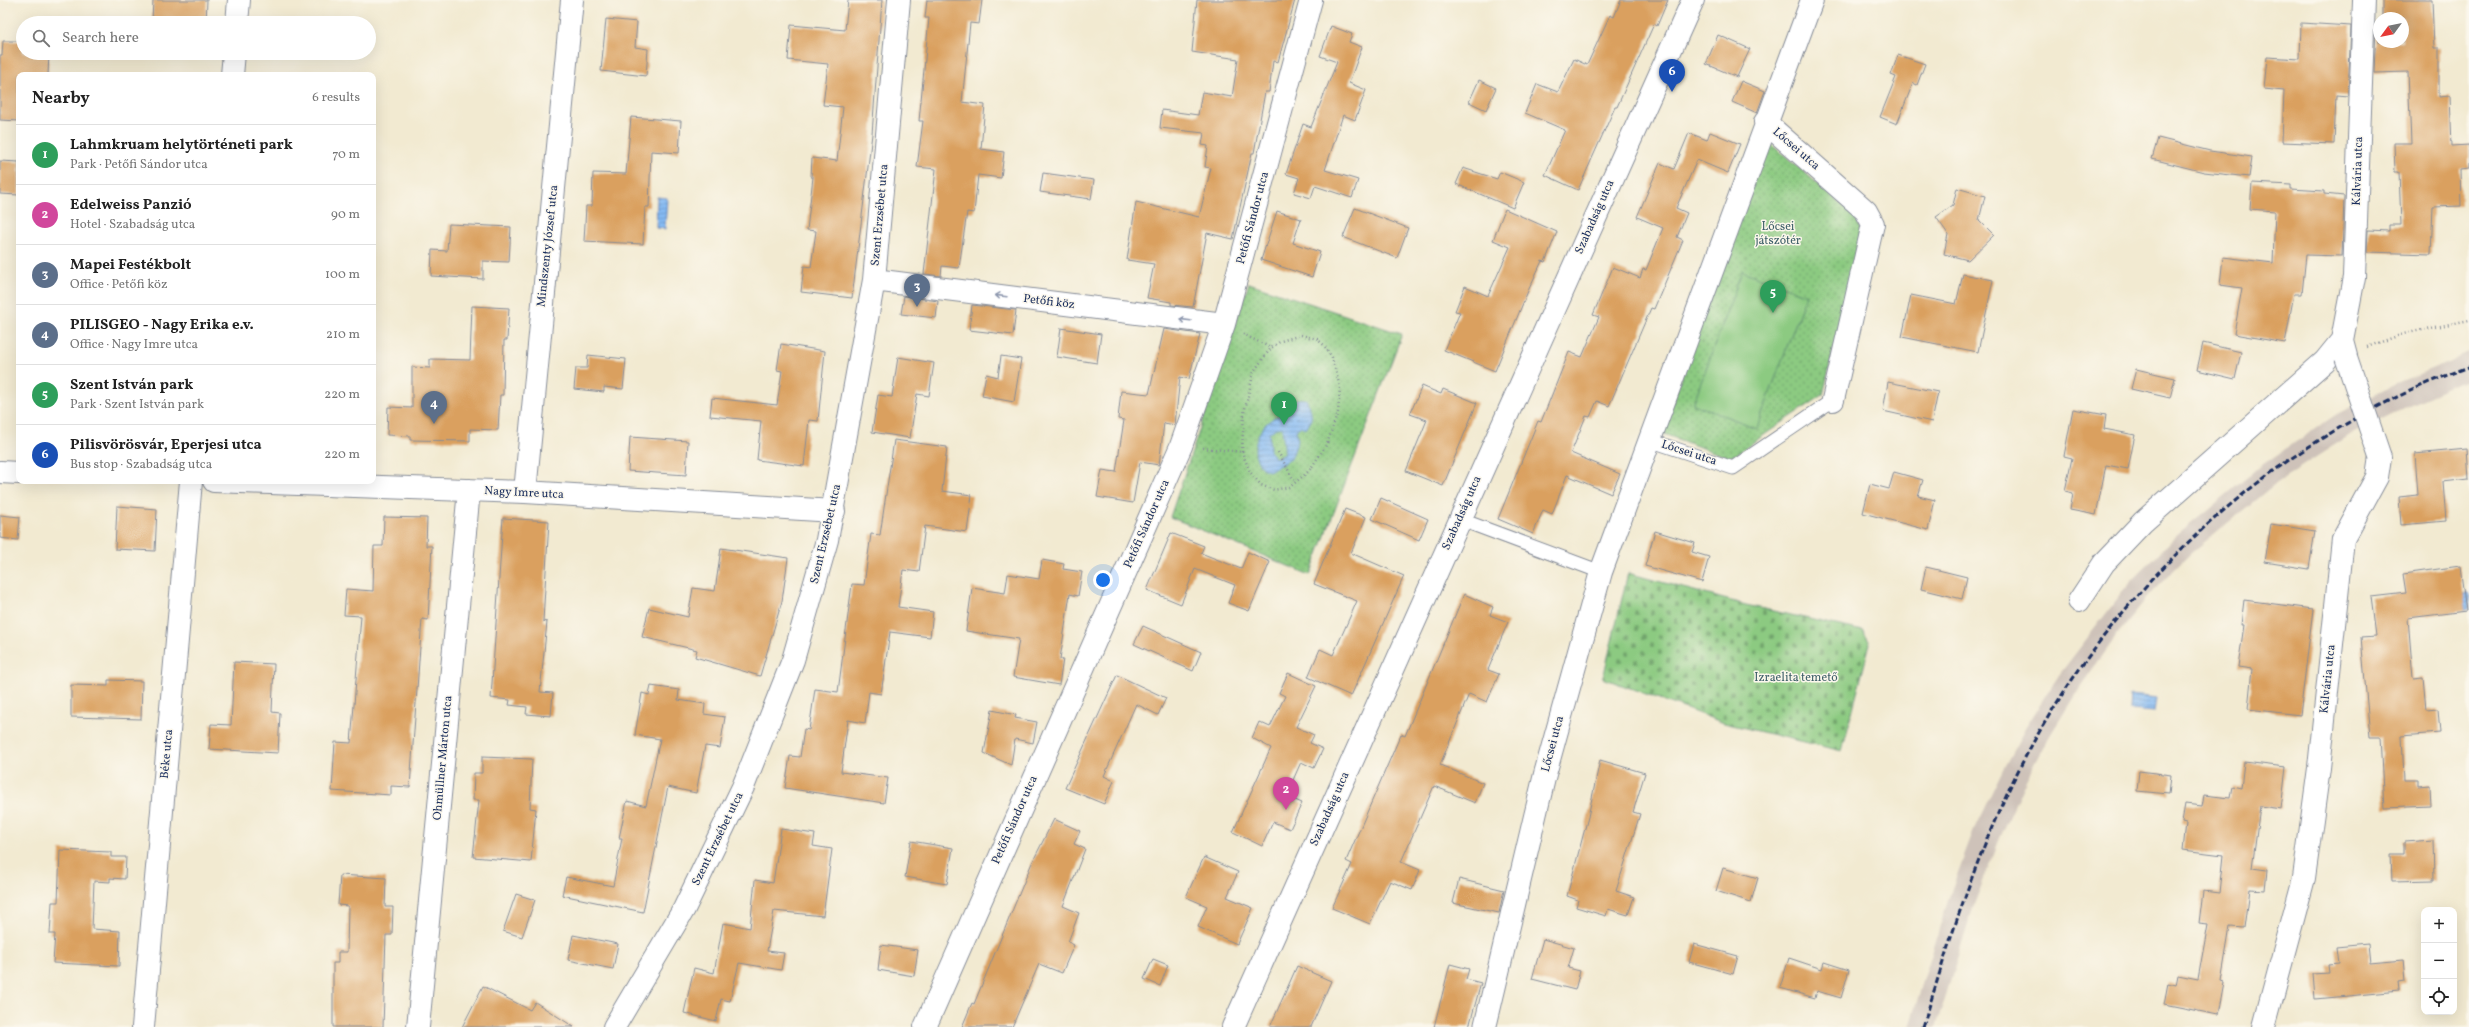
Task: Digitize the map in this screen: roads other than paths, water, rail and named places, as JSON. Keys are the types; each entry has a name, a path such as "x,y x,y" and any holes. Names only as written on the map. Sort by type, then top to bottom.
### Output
{"street":[{"path":"238,16 239,0"},
{"name":"Mindszenty József utca","path":"525,492 572,0"},
{"name":"Szent Erzsébet utca","path":"614,1027 684,909 743,787 793,660 834,511 874,280 899,0"},
{"name":"Petőfi Sándor utca","path":"926,1027 1181,446 1224,324 1311,0"},
{"name":"Szabadság utca","path":"1233,1027 1459,519 1693,0"},
{"name":"Lőcsei utca","path":"1812,0 1766,122 1866,211 1873,224 1832,400"},
{"name":"Kálvária utca","path":"2264,1027 2304,878 2320,768 2343,539 2378,477 2380,457 2344,348 2354,277 2364,0"},
{"path":"232,72 233,60"},
{"path":"1649,440 1766,122"},
{"name":"Petőfi köz","path":"874,280 1224,324"},
{"name":"Kálvária utca","path":"2080,601 2104,563 2143,522 2325,361 2344,348"},
{"name":"Lőcsei utca","path":"1485,1027 1545,774 1601,572 1649,440"},
{"path":"0,472 16,473"},
{"name":"Béke utca","path":"143,1027 191,484"},
{"name":"Nagy Imre utca","path":"299,484 525,492 834,511"},
{"name":"Ohmüllner Márton utca","path":"418,1027 469,490"}],"lane":[{"name":"Lőcsei utca","path":"1649,440 1733,468 1832,400"},
{"path":"1459,519 1601,572"}],"water":[{"path":"657,197 667,198 665,229 656,228"},
{"path":"1297,399 1306,399 1311,411 1309,425 1306,429 1301,426 1296,430 1298,440 1291,459 1269,471 1262,468 1256,457 1255,446 1258,435 1268,422 1291,409 1294,406 1292,402","holes":["1282,427 1285,454 1275,458 1270,451 1269,433 1276,428"]},
{"path":"2463,593 2469,593 2469,610 2466,611"},
{"path":"2130,695 2157,698 2155,712 2129,710"}],"railway":[{"path":"1923,1027 1964,899 1988,836 2002,805 2016,775 2054,707 2098,643 2149,583 2204,528 2264,478 2329,434 2397,397 2469,367"}],"place":[{"name":"Pilisvörösvár, Eperjesi utca","path":"1672,92"},
{"name":"Mapei Festékbolt","path":"917,307"},
{"name":"Szent István park","path":"1773,313"},
{"name":"PILISGEO - Nagy Erika e.v.","path":"434,424"},
{"name":"Lahmkruam helytörténeti park","path":"1284,425"},
{"name":"Edelweiss Panzió","path":"1286,810"}],"park label":[{"name":"Lőcsei játszótér","path":"1778,234"},
{"name":"Izraelita temető","path":"1796,678"}]}
